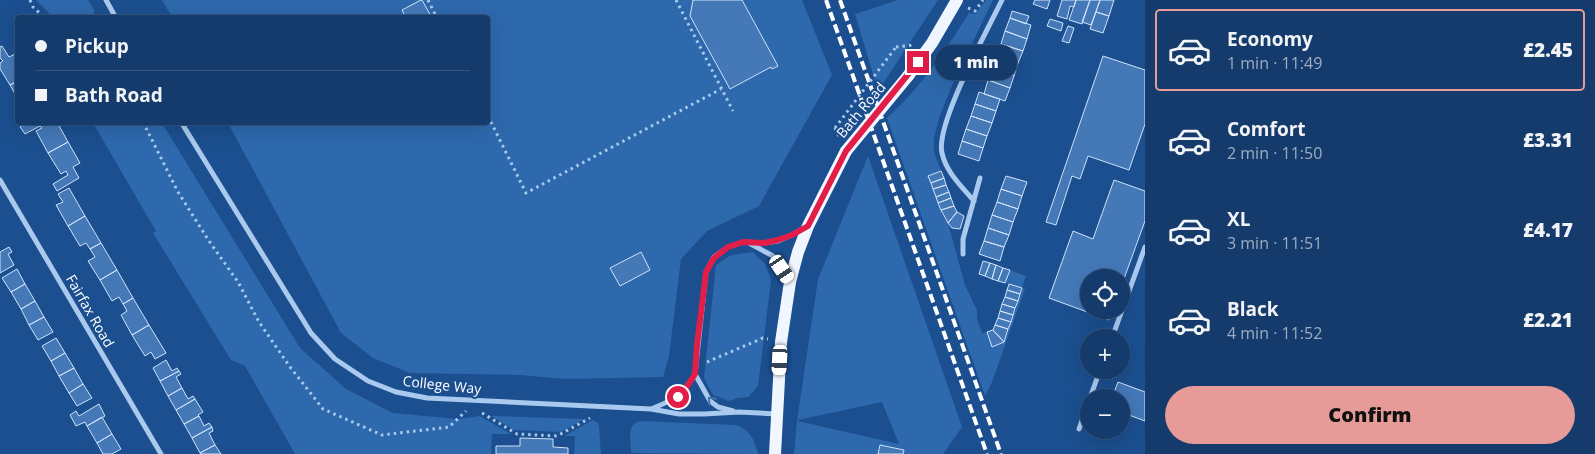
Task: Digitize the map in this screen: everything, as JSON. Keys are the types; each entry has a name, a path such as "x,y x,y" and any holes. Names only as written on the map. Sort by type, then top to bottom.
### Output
{"main road":[{"name":"Bath Road","path":"775,454 781,342 790,282 798,252 808,226 846,151 908,76 932,43 957,0"}],"street":[{"path":"106,0 114,15"},
{"path":"974,201 952,174 942,153 941,144 953,101 1002,0"},
{"name":"College Way","path":"183,125 311,333 335,359 368,381 396,392 427,398 610,406 651,409 678,414 739,412 777,414"},
{"path":"963,254 963,239 980,178"},
{"name":"Fairfax Road","path":"0,180 161,454"},
{"path":"739,412 718,407 710,401 695,374 706,272 714,258 728,247 743,242 764,243 778,240 808,226"},
{"path":"749,242 773,256 790,282"},
{"path":"1115,329 1145,247"},
{"path":"651,409 678,397 695,374"}],"path":[{"path":"30,0 42,15"},
{"path":"428,0 436,15"},
{"path":"676,0 733,111"},
{"path":"835,128 896,47"},
{"path":"490,120 526,193 721,89"},
{"path":"144,125 178,192 209,242 238,282 259,322 290,367 323,409 382,435 449,427 477,401"},
{"path":"695,366 763,338 781,342"},
{"path":"471,407 517,434 557,436 610,406"}],"shaded area":[{"path":"36,0 88,0 94,10 94,15 51,15"},
{"path":"162,0 802,0 832,75 759,206 707,231 681,259 669,356 663,377 565,379 520,375 410,373 373,358 341,333 229,125 490,125 490,15 171,15"},
{"path":"898,0 938,0 878,91 855,14"},
{"path":"986,0 993,0 953,83 939,118 934,138 934,152 941,171 928,176 944,218 948,223 965,285 977,310 977,319 982,333 987,332 992,346 1004,342 1022,289 1005,283 1010,270 1026,276 1022,288 1025,289 992,382 985,396 887,118 900,106 932,68 969,13 975,14"},
{"path":"94,125 163,125 300,348 346,389 393,413 458,419 480,416 511,434 492,434 491,454 295,454 245,366 231,360 153,233 156,231"},
{"path":"868,156 962,427 943,454 794,454 797,421 818,279","holes":["882,402 899,444 798,421 798,420"]},
{"path":"753,252 765,264 771,280 758,386 748,397 729,401 713,395 704,378 716,265 731,255"},
{"path":"491,416 584,419 561,432 514,430"},
{"path":"593,420 599,426 601,454 574,454 575,436 564,436"},
{"path":"640,421 736,425 751,436 758,454 631,453 631,430"}],"building":[{"path":"422,0 430,15 404,15 402,10"},
{"path":"693,0 742,0 778,66 772,69 771,67 730,89 690,16"},
{"path":"1035,0 1050,0 1047,9 1033,4"},
{"path":"1062,0 1076,0 1074,7 1070,6 1067,19 1057,16"},
{"path":"1076,0 1090,0 1082,24 1069,20"},
{"path":"1090,0 1100,0 1091,25 1082,22"},
{"path":"1100,0 1114,0 1109,16 1096,12"},
{"path":"1012,11 1029,16 1026,24 1010,18"},
{"path":"1096,12 1109,16 1103,33 1090,29"},
{"path":"1010,18 1031,25 1027,39 1005,31"},
{"path":"1050,19 1063,23 1061,31 1047,26"},
{"path":"1068,26 1074,28 1069,43 1062,41"},
{"path":"1005,31 1027,39 1023,51 1001,44"},
{"path":"1001,44 1023,51 1018,63 997,56"},
{"path":"2,46 9,57 15,54 15,82 10,85 0,69 0,63 3,61 0,58 0,47"},
{"path":"997,56 1018,63 1014,76 993,68"},
{"path":"1103,56 1145,70 1145,124 1129,170 1088,156 1080,179 1072,176 1056,225 1046,222"},
{"path":"993,68 1014,76 1010,88 988,80"},
{"path":"988,80 1010,88 1005,101 984,94"},
{"path":"15,82 15,94 10,85"},
{"path":"979,92 1000,99 996,111 975,104"},
{"path":"975,104 996,111 992,123 971,116"},
{"path":"971,116 992,123 987,136 966,129"},
{"path":"23,125 59,125 68,142 48,153 36,131 42,128 40,126 25,134 20,127"},
{"path":"966,129 987,136 983,148 962,141"},
{"path":"962,141 983,148 979,161 958,154"},
{"path":"68,142 80,163 73,167 79,178 57,191 53,184 68,175 66,171 61,174 48,153"},
{"path":"941,171 944,178 931,183 928,176"},
{"path":"1006,176 1027,182 1022,196 1001,189"},
{"path":"944,178 946,185 933,189 931,183"},
{"path":"1114,180 1145,191 1145,221 1128,269 1080,269 1080,309 1049,298 1073,231 1093,239"},
{"path":"946,185 949,192 936,197 933,189"},
{"path":"69,188 85,216 68,226 56,205 63,202 58,194"},
{"path":"1001,189 1022,196 1018,209 997,202"},
{"path":"949,192 951,198 938,203 936,197"},
{"path":"951,198 954,206 941,210 938,203"},
{"path":"997,202 1018,209 1013,222 992,215"},
{"path":"954,206 957,212 948,223 941,210"},
{"path":"957,212 964,216 960,229 952,228 948,223"},
{"path":"992,215 1013,222 1009,235 988,228"},
{"path":"85,216 101,243 90,249 86,243 80,246 68,226"},
{"path":"988,228 1009,235 1004,247 984,241"},
{"path":"984,241 1004,247 1000,261 979,254"},
{"path":"101,243 117,270 100,280 88,261 95,257 90,249"},
{"path":"9,247 12,252 8,254 14,265 0,273 0,252"},
{"path":"641,252 650,270 620,286 610,268"},
{"path":"983,261 990,263 985,276 979,274"},
{"path":"990,263 996,265 992,279 985,276"},
{"path":"996,265 1003,268 998,281 992,279"},
{"path":"1003,268 1010,270 1005,283 998,281"},
{"path":"17,269 25,284 11,292 2,278"},
{"path":"117,270 133,298 123,304 119,297 112,301 100,280"},
{"path":"25,284 35,301 21,309 11,292"},
{"path":"1009,284 1022,288 1020,294 1007,290"},
{"path":"1007,290 1020,294 1018,301 1005,297"},
{"path":"1005,297 1018,301 1015,308 1002,304"},
{"path":"133,298 149,325 132,335 121,315 127,311 123,304"},
{"path":"35,301 44,317 29,325 21,309"},
{"path":"1002,304 1015,308 1013,315 1000,311"},
{"path":"1000,311 1013,315 1011,322 998,318"},
{"path":"44,317 53,332 38,340 29,325"},
{"path":"998,318 1011,322 1008,329 995,325"},
{"path":"149,325 166,353 155,359 151,352 145,356 132,335"},
{"path":"995,325 1008,329 1004,342 993,330"},
{"path":"993,330 1004,342 992,347 987,332"},
{"path":"56,338 65,353 51,361 42,346"},
{"path":"65,353 74,368 59,376 51,361"},
{"path":"166,360 172,371 177,368 179,371 160,381 153,368"},
{"path":"74,368 83,384 69,393 59,376"},
{"path":"179,371 181,374 176,377 182,388 168,396 160,381"},
{"path":"1118,382 1145,392 1145,421 1130,415 1130,389 1115,389"},
{"path":"83,384 92,398 77,406 69,393"},
{"path":"182,388 188,399 193,396 195,399 176,410 168,396"},
{"path":"195,399 203,412 184,424 176,410"},
{"path":"99,404 105,416 87,426 85,422 76,426 70,415 76,411 79,416"},
{"path":"199,416 204,426 209,423 212,427 192,438 184,424"},
{"path":"102,417 112,434 97,443 87,426"},
{"path":"212,427 213,431 209,433 215,445 200,453 192,438"},
{"path":"112,434 121,449 112,454 103,454 97,443"},
{"path":"520,438 553,439 553,447 568,448 568,454 496,454 496,446 520,446"},
{"path":"215,445 221,454 200,453"},
{"path":"880,445 904,450 903,454 878,454"}],"railway":[{"path":"826,0 987,454"},
{"path":"840,0 1001,454"}],"route":[{"path":"678,397 695,374 706,272 714,258 728,247 743,242 764,243 778,240 808,226 846,151 918,62"}]}
